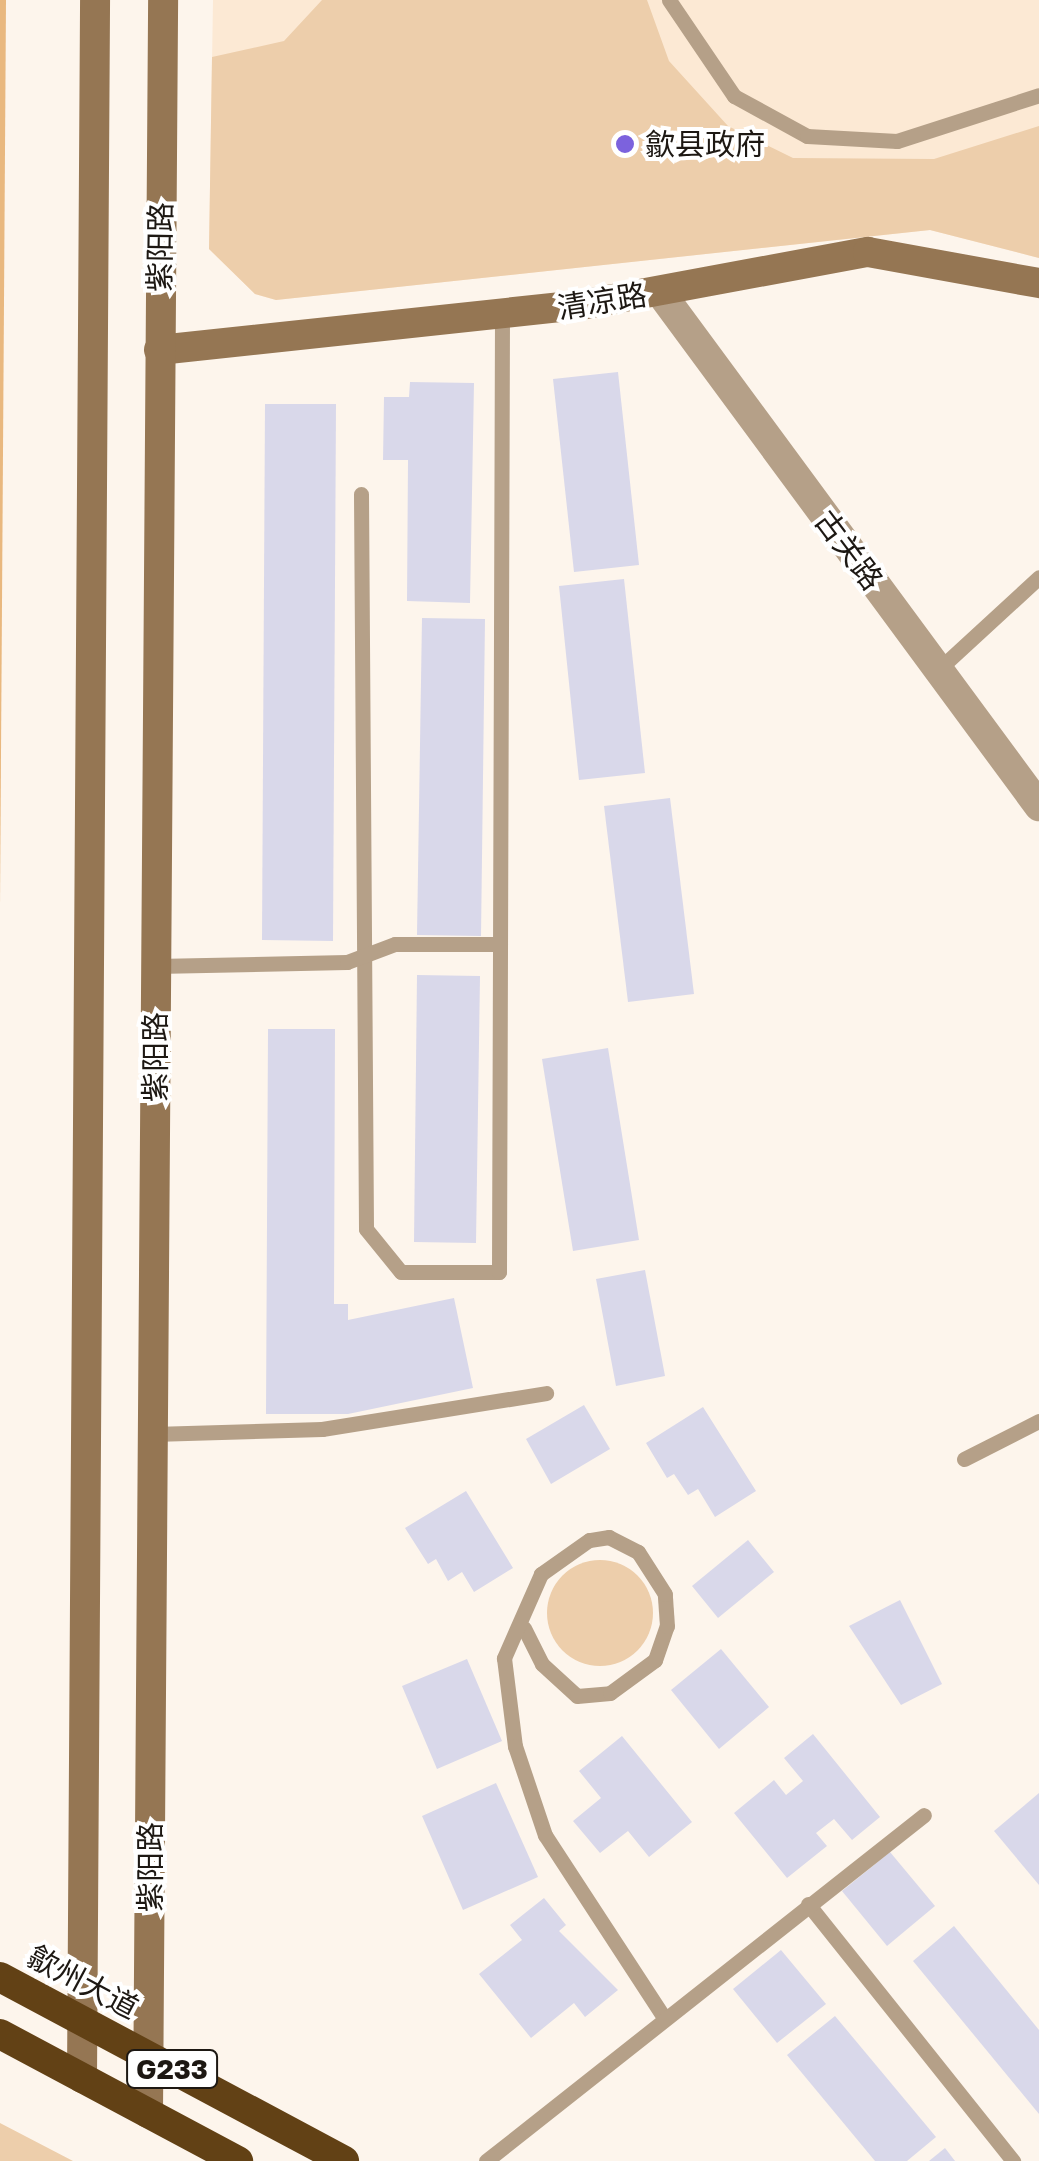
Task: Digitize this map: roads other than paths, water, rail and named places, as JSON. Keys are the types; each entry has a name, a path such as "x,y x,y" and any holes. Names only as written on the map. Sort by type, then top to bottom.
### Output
{"highway":[{"name":"歙州大道","path":"0,1977 344,2161"},
{"name":"G233","path":"0,2034 238,2161"}],"main road":[{"path":"82,2078 95,0"},
{"name":"紫阳路","path":"148,2114 163,0"},
{"name":"清凉路","path":"160,350 502,316 660,292 868,252 1039,283"}],"street":[{"name":"古关路","path":"660,292 1039,806"}],"lane":[{"path":"668,0 734,96 807,136 897,140 1039,95"},
{"path":"361,494 366,1229 402,1272 500,1272 502,316"},
{"path":"938,670 1039,577"},
{"path":"156,966 364,956 395,944 500,944"},
{"path":"152,1434 322,1428 546,1393"},
{"path":"964,1459 1039,1421"},
{"path":"524,1628 542,1664 577,1696 610,1693 655,1660 668,1626 665,1594 638,1552 609,1537 589,1540 541,1574 524,1628 504,1658 527,1788 568,1878 663,2016"},
{"path":"486,2161 663,2016 924,1814"},
{"path":"808,1904 1013,2161"}],"place":[{"name":"歙县政府","path":"625,144"}]}
